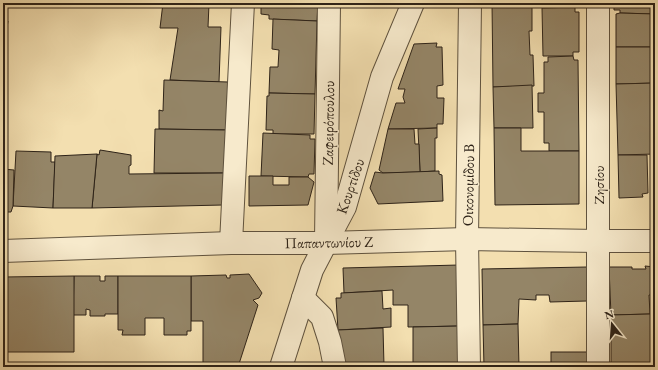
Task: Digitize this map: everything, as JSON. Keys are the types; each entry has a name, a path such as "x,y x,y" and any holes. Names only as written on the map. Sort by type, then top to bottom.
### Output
{"street":[{"path":"231,243 243,3"},
{"name":"Ζαφειρόπουλου","path":"326,243 329,3"},
{"name":"Κουρτίδου","path":"281,367 312,270 345,208 382,77 413,3"},
{"name":"Οικονομίδου Β","path":"469,367 467,239 470,3"},
{"name":"Ζησίου","path":"598,3 598,367"},
{"name":"Παπαντωνίου Ζ","path":"3,251 231,243 326,243 467,239 655,241"},
{"path":"302,298 322,317 330,342 335,367"}],"building":[{"path":"163,3 209,4 208,27 221,27 219,82 170,80 178,28 160,28"},
{"path":"227,3 227,5 209,4"},
{"path":"261,3 318,3 317,21 269,19 269,15 261,14"},
{"path":"492,3 532,3 532,31 529,31 530,55 533,55 534,86 493,87"},
{"path":"540,3 580,3 580,7 540,7"},
{"path":"614,3 652,3 652,14 620,13 620,10 614,10"},
{"path":"652,3 655,3 655,14 652,14"},
{"path":"575,7 575,12 579,12 579,52 573,52 573,56 543,56 542,8"},
{"path":"616,14 655,14 655,47 616,47"},
{"path":"273,19 317,21 315,94 269,93 270,67 278,67 279,50 272,49"},
{"path":"3,20 8,21 3,54"},
{"path":"437,43 436,47 442,47 443,85 437,86 437,98 444,98 443,124 437,124 437,128 388,129 396,103 405,103 403,97 405,89 398,89 414,44"},
{"path":"616,47 655,47 655,83 616,84"},
{"path":"573,56 574,60 578,60 579,151 549,151 549,143 544,143 544,112 538,112 538,93 544,93 544,62 548,62 548,57"},
{"path":"164,80 228,82 226,130 159,129 159,110 163,111"},
{"path":"655,83 655,154 618,155 616,84"},
{"path":"532,85 533,128 494,128 493,87"},
{"path":"269,93 315,94 314,134 273,134 273,130 266,130 267,96 269,96"},
{"path":"437,128 437,138 435,138 435,171 420,172 418,129"},
{"path":"494,128 521,128 521,151 579,151 579,204 495,205"},
{"path":"155,129 226,130 225,173 154,173"},
{"path":"388,129 414,129 415,144 419,144 420,172 383,173 379,170"},
{"path":"263,133 310,135 310,139 315,139 314,174 309,174 308,177 261,176"},
{"path":"100,150 131,155 129,174 225,173 223,205 92,208 97,154 99,155"},
{"path":"16,151 51,152 51,162 55,162 53,208 13,206"},
{"path":"97,154 92,208 53,208 55,156"},
{"path":"618,155 647,155 648,193 642,194 643,197 619,198"},
{"path":"3,169 14,170 13,206 11,212 3,212"},
{"path":"439,171 439,174 442,175 443,201 378,204 370,188 375,172"},
{"path":"249,176 273,176 273,185 289,185 289,177 308,177 314,182 308,205 249,206"},
{"path":"459,265 460,326 408,327 408,305 393,305 393,290 344,293 343,268"},
{"path":"645,266 655,267 655,295 649,295 650,314 611,315 609,267 632,267 632,269 646,269"},
{"path":"587,267 587,301 550,302 549,295 536,295 536,300 519,299 518,324 483,325 482,269"},
{"path":"249,274 262,293 259,298 253,300 258,305 238,367 203,367 203,321 191,321 191,276 226,275 227,278 230,278 230,275"},
{"path":"74,276 100,276 100,281 105,281 105,276 118,276 118,314 90,316 90,310 86,309 86,315 73,315"},
{"path":"74,276 74,352 3,352 3,277"},
{"path":"118,276 191,276 191,331 187,331 187,335 164,335 164,318 145,318 145,335 122,335 123,330 118,330"},
{"path":"382,291 383,309 391,308 391,327 338,330 336,298 341,298 341,293"},
{"path":"655,314 655,367 611,367 611,315"},
{"path":"518,324 519,367 484,367 483,325"},
{"path":"460,326 461,367 413,367 413,327"},
{"path":"383,328 384,366 342,367 338,330"},
{"path":"551,352 588,352 588,367 551,367"},
{"path":"384,366 399,367 364,367"}]}
